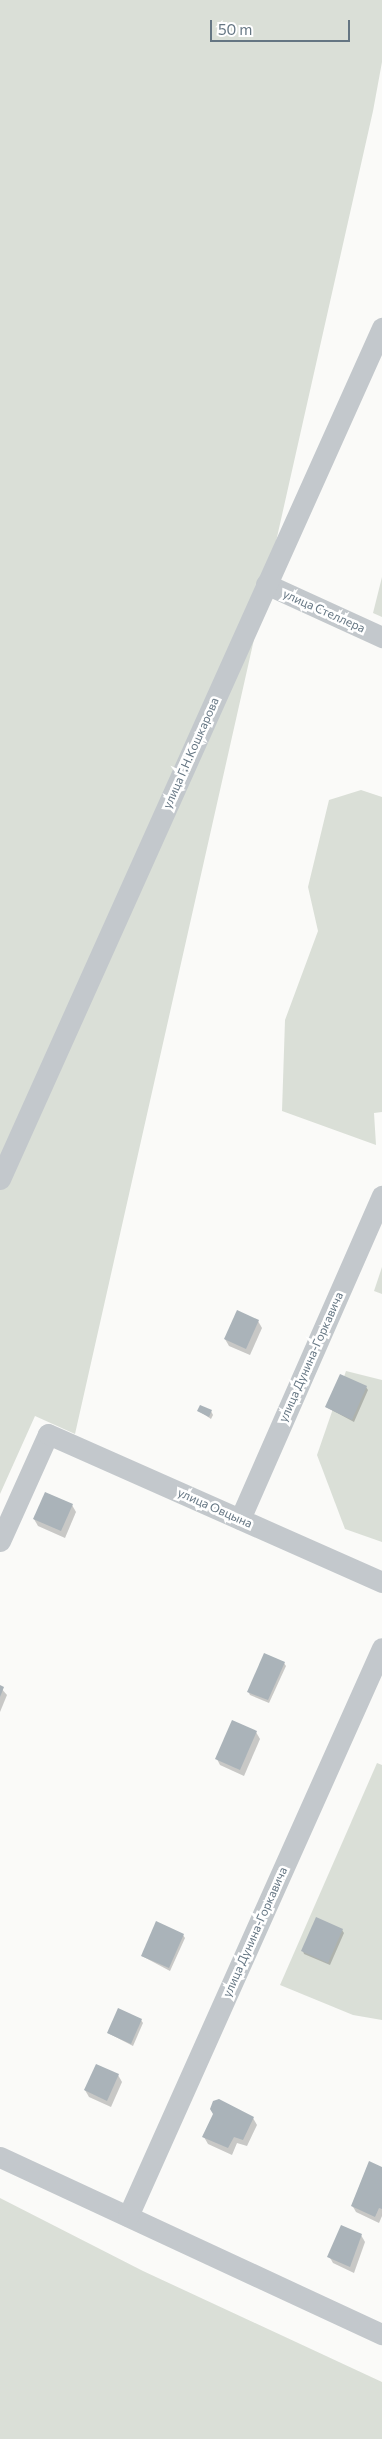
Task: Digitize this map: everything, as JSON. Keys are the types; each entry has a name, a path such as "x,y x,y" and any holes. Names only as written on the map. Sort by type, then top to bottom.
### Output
{"street":[{"name":"улица Г.Н.Кошкарова","path":"0,1179 382,328"},
{"name":"улица Стеллера","path":"266,584 382,637"},
{"name":"улица Дунина-Горкавича","path":"240,1519 382,1196"},
{"name":"улица Овцына","path":"0,1541 48,1434 382,1582"},
{"name":"улица Дунина-Горкавича","path":"128,2216 382,1648"},
{"path":"0,2157 382,2334"}],"shaded area":[{"path":"0,0 382,0 382,62 373,111 75,1434 35,1416 0,1494"},
{"path":"382,577 382,617 373,613"},
{"path":"361,790 382,797 382,1112 374,1113 376,1145 282,1111 285,1020 318,931 308,887 329,800"},
{"path":"382,1267 382,1294 374,1291"},
{"path":"346,1371 382,1380 382,1542 345,1529 317,1455"},
{"path":"377,1763 382,1765 382,2020 353,2015 280,1985"},
{"path":"0,2198 143,2271 382,2382 382,2439 0,2439"}],"building":[{"path":"237,1310 259,1320 246,1349 224,1339"},
{"path":"340,1374 367,1386 352,1420 325,1407"},
{"path":"200,1405 212,1410 209,1417 197,1411"},
{"path":"45,1492 73,1504 61,1531 33,1519"},
{"path":"264,1653 285,1662 268,1700 247,1692"},
{"path":"0,1685 4,1687 0,1697"},
{"path":"232,1720 257,1731 240,1770 215,1759"},
{"path":"316,1917 343,1929 328,1963 301,1951"},
{"path":"156,1921 184,1934 169,1968 141,1956"},
{"path":"118,2008 142,2019 131,2044 107,2033"},
{"path":"96,2064 119,2074 107,2101 84,2090"},
{"path":"219,2099 254,2117 243,2140 234,2137 228,2148 202,2137 213,2114 210,2109 213,2101"},
{"path":"369,2161 382,2167 382,2209 379,2208 375,2217 351,2206"},
{"path":"341,2225 362,2234 350,2267 327,2257"}]}
